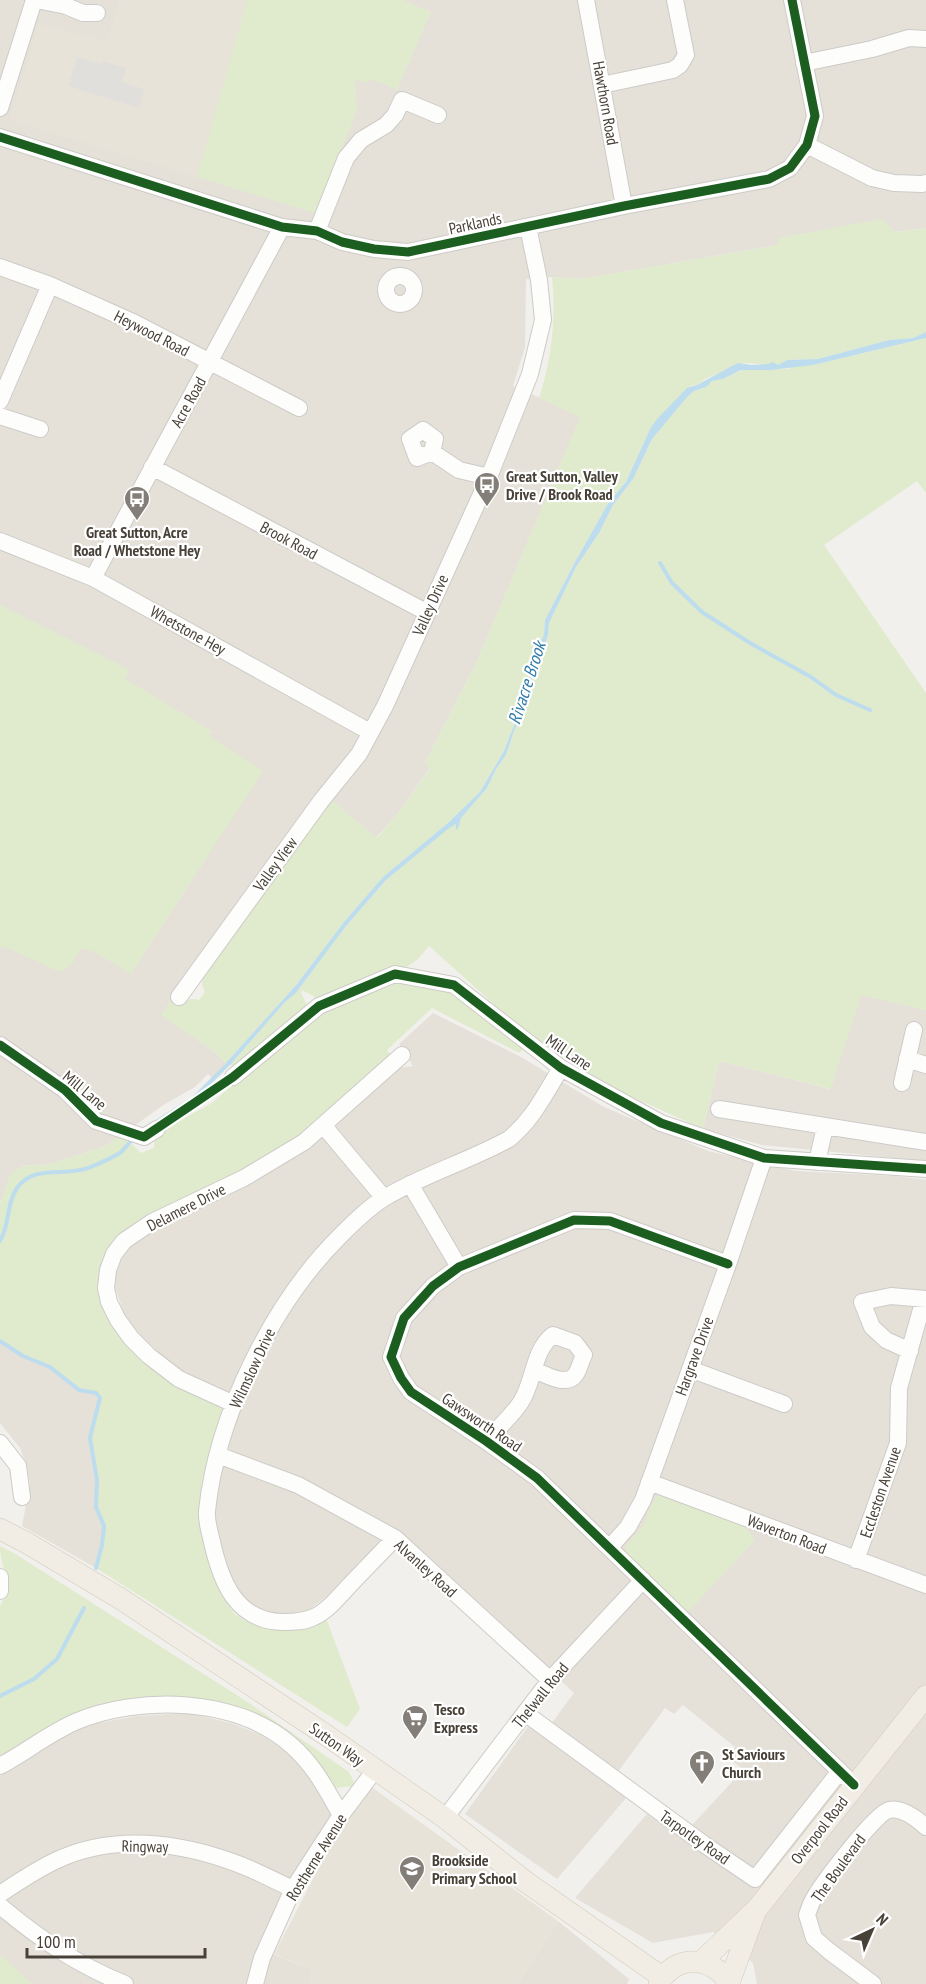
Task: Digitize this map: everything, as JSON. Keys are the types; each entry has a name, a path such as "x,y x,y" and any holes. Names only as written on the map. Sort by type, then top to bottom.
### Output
{"main road":[{"name":"Sutton Way","path":"0,1529 121,1599 375,1770 445,1818 526,1882 660,1980"},
{"name":"Overpool Road","path":"702,1961 757,1909 847,1778 926,1696"},
{"name":"Overpool Road","path":"729,1983 757,1909"},
{"path":"660,1980 672,1967 684,1962 702,1961 714,1967 729,1983"}],"street":[{"path":"0,108 35,0 66,6 83,13 97,13"},
{"name":"Hawthorn Road","path":"586,0 624,206"},
{"path":"603,85 673,70 680,64 686,55 675,0"},
{"name":"Parklands","path":"0,137 282,227 316,231 342,242 374,249 408,252 769,178 790,168 807,145 815,116 792,0"},
{"path":"804,63 872,49 909,38 926,39"},
{"path":"316,231 346,158 361,140 386,124 395,115 402,100 438,115"},
{"path":"807,145 872,178 894,183 926,183"},
{"name":"Acre Road","path":"93,578 282,227"},
{"name":"Valley Drive","path":"370,732 385,706 489,477 530,374 543,320 539,280 528,228"},
{"path":"405,277 408,252"},
{"name":"Heywood Road","path":"0,267 50,285 135,323 299,408"},
{"path":"0,401 50,285"},
{"path":"0,416 40,429"},
{"path":"432,452 459,470 489,477"},
{"name":"Brook Road","path":"153,467 426,612"},
{"name":"Whetstone Hey","path":"0,541 93,578 370,732"},
{"name":"Valley View","path":"179,997 321,801 359,754 370,732"},
{"name":"Mill Lane","path":"233,1077 319,1006 395,974 454,985 561,1068 661,1124 764,1158 926,1169"},
{"path":"902,1083 914,1030"},
{"name":"Mill Lane","path":"0,1045 65,1090 96,1121 144,1137 157,1129"},
{"name":"Delamere Drive","path":"234,1404 179,1378 149,1356 131,1338 109,1302 106,1288 108,1270 114,1254 124,1241 152,1222 264,1167 304,1142 402,1055"},
{"path":"907,1059 926,1065"},
{"name":"Wilmslow Drive","path":"395,1538 330,1606 314,1617 297,1622 271,1622 249,1614 232,1596 218,1567 207,1519 218,1455 234,1404 256,1355 282,1308 304,1277 340,1237 384,1198 509,1139 525,1126 561,1068"},
{"path":"719,1108 926,1142"},
{"path":"322,1125 384,1198"},
{"path":"817,1162 825,1127"},
{"name":"Hargrave Drive","path":"610,1547 627,1527 643,1500 764,1158"},
{"path":"410,1184 459,1267"},
{"name":"Gawsworth Road","path":"728,1264 610,1221 574,1220 459,1267 432,1286 404,1318 391,1357 411,1392 486,1441 537,1478 847,1778"},
{"name":"Eccleston Avenue","path":"856,1560 898,1443 899,1388 910,1352 925,1299 891,1296 862,1302 872,1327 886,1340 910,1352"},
{"path":"690,1368 784,1404"},
{"path":"486,1441 521,1402 534,1370"},
{"path":"0,1443 18,1466 22,1497"},
{"name":"Alvanley Road","path":"218,1455 298,1485 395,1538 550,1680"},
{"name":"Waverton Road","path":"649,1482 926,1585"},
{"path":"0,1577 0,1591"},
{"name":"Thelwall Road","path":"445,1818 550,1680 643,1580"},
{"path":"0,1766 46,1737 90,1717 144,1705 197,1706 242,1718 261,1726 290,1744 317,1772 341,1815"},
{"name":"Tarporley Road","path":"525,1713 755,1879 847,1778"},
{"name":"Rostherne Avenue","path":"255,1984 262,1958 293,1889 341,1815 375,1770"},
{"name":"The Boulevard","path":"873,1984 829,1952 814,1938 807,1915 815,1898 876,1818 889,1810 903,1812 926,1827"},
{"name":"Ringway","path":"0,1894 57,1860 87,1850 117,1844 149,1843 176,1846 239,1864 293,1889"},
{"path":"0,1906 70,1959 125,1984"}],"shaded area":[{"path":"0,0 926,0 926,228 894,232 778,238 779,245 581,279 552,277 526,279 525,347 513,386 581,416 478,659 425,763 430,768 396,816 376,838 317,791 177,990 162,1015 212,1050 226,1063 213,1079 208,1074 195,1087 165,1104 106,1146 51,1164 23,1166 0,1202"},
{"path":"120,0 247,0 197,177 9,120 39,24 107,41"},
{"path":"77,57 126,68 122,82 144,89 139,108 68,86"},
{"path":"861,994 926,1010 926,1161 762,1145 703,1129 719,1061 830,1089"},
{"path":"433,1013 521,1057 604,1107 708,1151 796,1171 895,1176 926,1180 926,1984 757,1984 753,1963 713,1932 653,1943 575,1898 647,1814 681,1837 743,1770 728,1757 735,1747 683,1705 674,1714 665,1708 609,1784 626,1798 557,1879 465,1814 529,1725 543,1735 574,1693 428,1556 393,1527 332,1593 297,1618 252,1610 223,1564 209,1512 225,1437 246,1397 223,1390 174,1367 141,1336 126,1318 114,1285 116,1273 125,1251 148,1233 250,1183 301,1154 397,1068 413,1066 399,1044"},
{"path":"0,1341 23,1356 50,1367 79,1390 96,1393 100,1398 90,1438 97,1480 96,1506 104,1526 96,1568 22,1526 30,1484 20,1448 0,1423"},
{"path":"189,1713 234,1724 272,1739 316,1773 341,1815 286,1884 260,1949 312,1970 309,1984 0,1984 0,1776 61,1736 93,1724 136,1716"},
{"name":"Brookside Primary School","path":"370,1786 558,1921 517,1984 309,1984 311,1970 274,1954 322,1862"},
{"path":"558,1921 629,1979 627,1984 517,1984"}],"green space":[{"path":"247,0 402,0 431,12 397,90 370,78 368,83 355,79 357,111 315,213 197,177"},
{"path":"882,219 895,232 926,228 926,332 913,338 889,340 818,359 787,360 778,365 744,363 691,386 651,427 626,482 609,502 575,562 545,620 544,634 504,751 480,792 449,822 383,877 344,922 297,984 226,1063 212,1050 161,1015 171,1000 182,1004 190,999 199,1000 205,992 202,980 207,967 224,945 229,943 254,908 253,904 331,800 377,838 430,769 425,763 478,659 580,417 539,398 552,338 552,277 581,279 778,245 778,238"},
{"path":"926,338 926,493 917,481 824,545 926,693 926,1010 861,995 831,1089 719,1061 703,1129 626,1094 558,1055 497,1007 429,946 418,959 403,970 319,999 302,990 307,1006 288,1020 237,1070 230,1065 285,1002 295,994 346,926 386,880 448,828 456,824 458,829 461,818 487,788 506,755 522,715 548,635 549,623 576,567 599,533 613,505 633,479 652,439 688,396 706,387 711,381 723,379 742,370 787,369 801,365 813,365"},
{"path":"0,605 130,670 125,679 212,731 209,736 263,771 131,974 95,952 82,948 71,965 60,972 10,949 0,947"},
{"path":"403,981 434,983 457,996 523,1049 519,1053 432,1008 387,1050 391,1056 300,1138 111,1249 110,1315 226,1407 206,1477 225,1598 235,1614 245,1621 268,1629 304,1627 326,1618 360,1709 347,1727 96,1568 104,1526 96,1507 97,1480 90,1438 100,1398 96,1393 79,1390 50,1367 23,1356 0,1341 0,1203 11,1173 23,1166 51,1164 106,1146 119,1136 130,1142 141,1153 154,1148 155,1134 212,1103 301,1019"},
{"path":"660,1494 744,1526 755,1540 688,1612 624,1551 642,1527 653,1501"},
{"path":"0,1546 246,1701 349,1772 356,1786 334,1788 264,1722 139,1702 0,1759 0,1606 7,1582"},
{"path":"2,1956 32,1984 0,1984 0,1958"}],"water":[{"path":"926,332 926,338 813,365 771,370 741,370 723,379 712,381 706,387 688,396 652,439 633,479 613,505 599,533 576,567 549,623 548,635 522,715 506,755 487,788 461,818 458,829 456,829 456,824 448,829 386,880 346,926 295,994 285,1002 230,1065 226,1063 297,984 344,922 383,877 449,822 480,792 504,751 518,715 520,702 544,634 545,620 609,502 626,482 651,427 658,418 687,388 738,363 751,365 773,362 778,365 787,360 818,359 889,340 913,338"}],"waterway":[{"path":"660,563 672,583 702,612 750,643 811,677 836,695 870,710"},
{"name":"Rivacre Brook","path":"153,1124 194,1098 231,1061"},
{"path":"0,1241 14,1194 24,1180 42,1173 91,1167 120,1153 133,1139"},
{"path":"0,1341 23,1356 50,1367 79,1390 96,1393 100,1398 90,1438 97,1480 96,1507 104,1526 96,1568"},
{"path":"0,1696 34,1679 57,1659 84,1608"}],"cycle path":[{"path":"0,137 282,227 317,231 342,242 374,249 408,252 624,206 769,179 790,168 807,145 815,116 792,0"},
{"path":"0,1045 65,1090 96,1121 144,1137 233,1077 319,1006 395,974 454,985 561,1068 661,1123 764,1158 926,1169"},
{"path":"728,1264 610,1221 574,1220 459,1267 433,1286 404,1318 391,1357 411,1392 486,1441 537,1478 854,1785"}],"place":[{"name":"Great Sutton, Valley Drive / Brook Road","path":"487,508"},
{"name":"Great Sutton, Acre Road / Whetstone Hey","path":"137,522"},
{"name":"Tesco Express","path":"415,1741"},
{"name":"St Saviours Church","path":"702,1786"},
{"name":"Brookside Primary School","path":"412,1892"}]}
